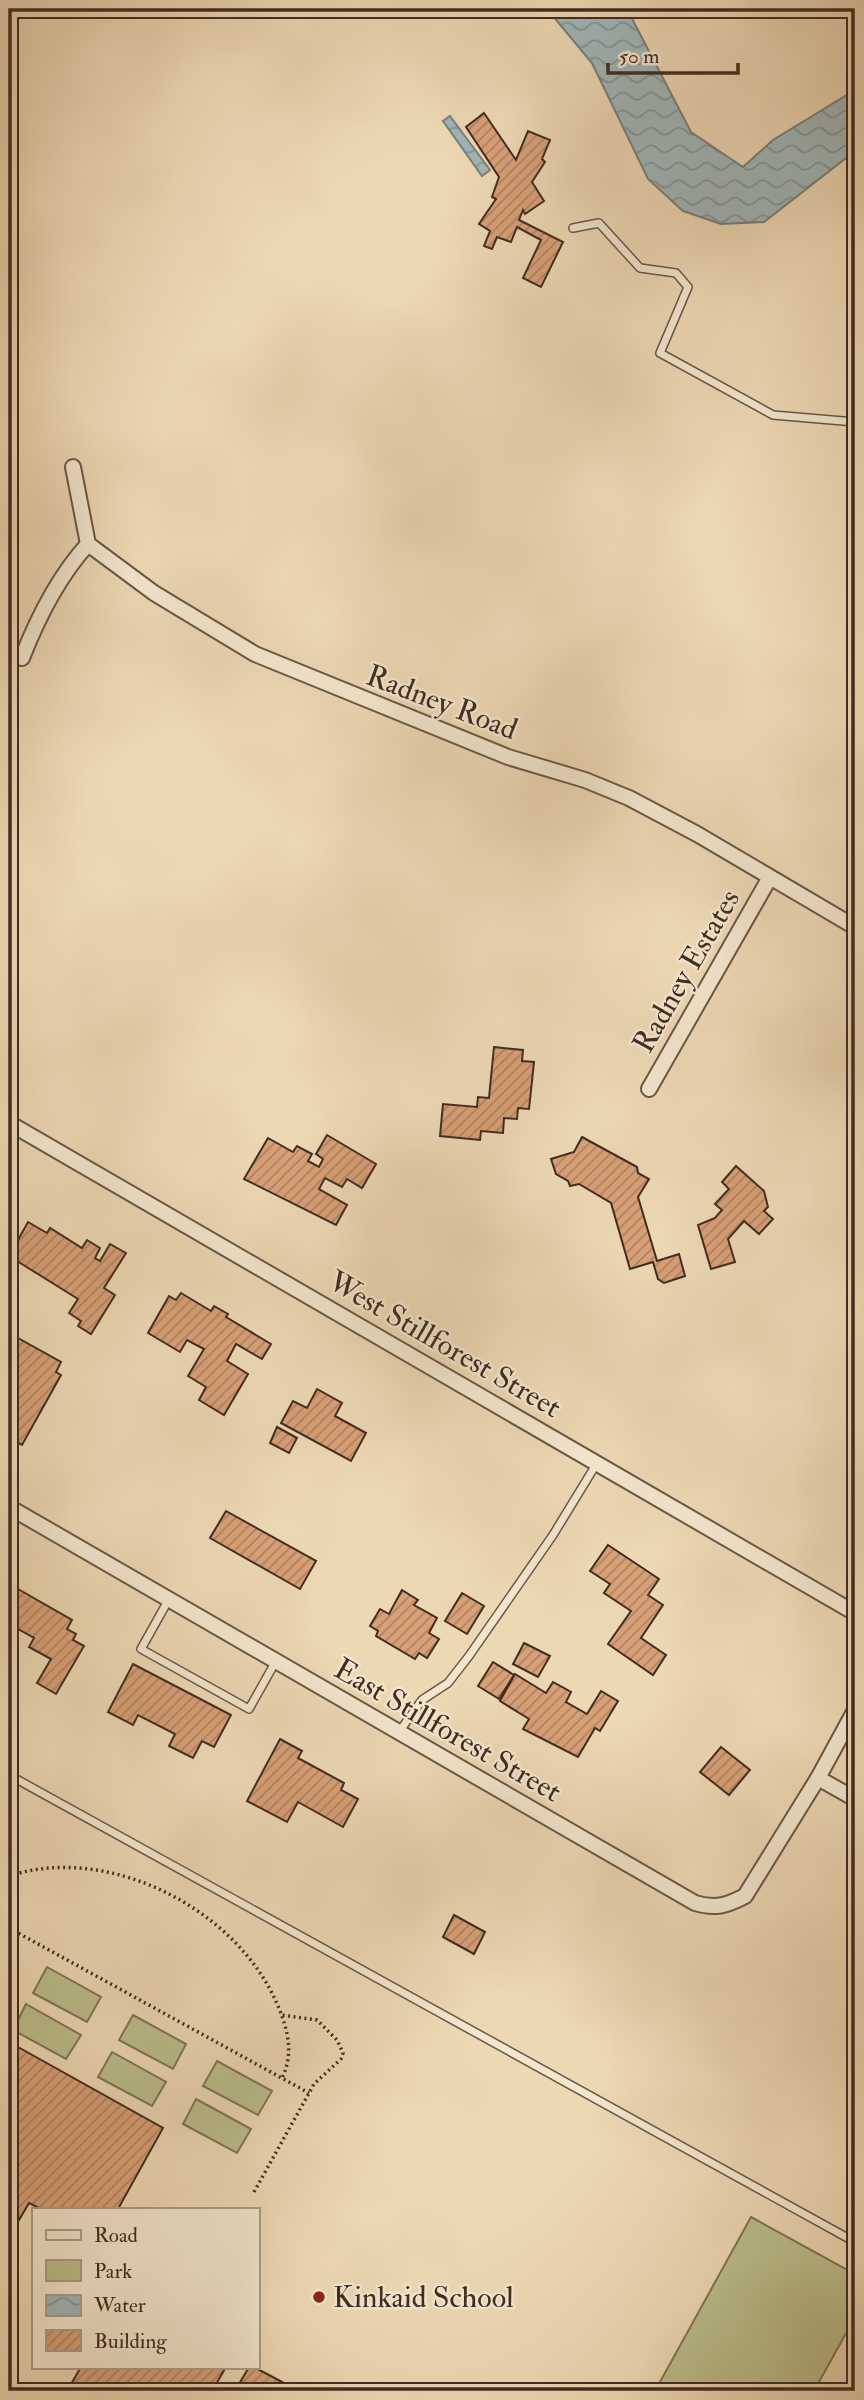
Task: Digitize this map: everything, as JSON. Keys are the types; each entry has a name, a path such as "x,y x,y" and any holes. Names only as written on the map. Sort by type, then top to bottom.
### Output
{"street":[{"path":"22,658 35,624 74,559 88,544 73,467"},
{"name":"Radney Road","path":"88,544 154,593 255,654 508,757 585,780 629,798 697,834 769,879 855,927"},
{"name":"Radney Estates","path":"649,1089 769,879"},
{"name":"West Stillforest Street","path":"9,1123 855,1612"},
{"name":"East Stillforest Street","path":"9,1507 695,1903 712,1908 727,1905 745,1896 818,1777"},
{"path":"855,1710 818,1777 855,1799"}],"lane":[{"path":"573,228 599,223 640,268 676,273 688,287 660,353 773,415 855,422"},
{"path":"399,1732 422,1700 448,1683 469,1656 553,1535 597,1462"},
{"path":"169,1600 141,1649 249,1709 276,1661"},
{"path":"9,1775 855,2242"}],"path":[{"path":"9,1876 43,1868 93,1870 145,1884 173,1897 215,1925 246,1956 268,1984 282,2015 289,2046 289,2059 282,2078"},
{"path":"9,1928 309,2093"},
{"path":"254,2192 314,2084 341,2059 342,2053 337,2040 317,2020 282,2015"}],"green space":[{"path":"47,1967 101,1997 87,2022 33,1993"},
{"path":"26,2004 81,2035 66,2059 13,2030"},
{"path":"133,2015 186,2044 173,2069 119,2040"},
{"path":"112,2052 166,2082 152,2106 98,2077"},
{"path":"217,2061 272,2091 258,2115 203,2086"},
{"path":"196,2099 251,2129 237,2153 183,2124"},
{"path":"751,2217 855,2274 855,2317 814,2391 655,2391"}],"water":[{"path":"547,9 627,9 691,132 743,167 773,140 855,90 855,151 764,222 721,224 683,211 648,179 592,63"},
{"path":"450,116 490,170 482,176 443,121"}],"building":[{"path":"484,113 516,160 528,131 550,140 542,159 545,162 532,182 544,201 525,214 523,210 519,220 563,242 541,287 523,278 541,240 517,227 511,242 497,237 492,249 484,246 490,231 479,224 496,199 492,197 499,177 466,127"},
{"path":"494,1047 523,1050 522,1061 534,1062 529,1109 518,1108 517,1119 504,1118 503,1133 481,1131 480,1140 440,1136 443,1104 477,1107 478,1097 489,1098"},
{"path":"327,1135 376,1164 362,1188 347,1179 342,1187 325,1178 319,1189 347,1205 336,1225 244,1179 268,1138 293,1152 297,1146 312,1154 308,1161 319,1167 323,1159 316,1154"},
{"path":"582,1137 637,1167 638,1173 649,1179 638,1197 657,1261 679,1254 685,1276 664,1283 658,1279 653,1262 630,1269 611,1203 579,1184 570,1186 568,1181 556,1174 551,1159 574,1152"},
{"path":"736,1166 764,1191 768,1207 764,1211 773,1219 759,1234 744,1221 728,1239 735,1262 711,1269 698,1225 715,1218 722,1210 715,1204 729,1189 722,1182"},
{"path":"28,1222 47,1233 50,1228 82,1248 87,1240 100,1248 95,1258 100,1261 110,1244 126,1253 104,1288 115,1295 91,1334 78,1326 81,1321 69,1313 78,1299 9,1256"},
{"path":"181,1293 211,1311 214,1306 228,1314 226,1317 271,1344 262,1359 236,1344 227,1361 248,1374 224,1415 199,1400 206,1387 188,1376 204,1349 187,1340 180,1352 148,1333 169,1296 176,1300"},
{"path":"9,1333 61,1362 56,1372 61,1375 22,1445 9,1438"},
{"path":"317,1389 342,1403 335,1416 366,1433 351,1461 281,1423 293,1401 307,1408"},
{"path":"277,1427 297,1438 289,1453 270,1443"},
{"path":"226,1511 316,1561 300,1589 210,1538"},
{"path":"608,1545 659,1579 648,1595 663,1605 641,1638 666,1655 653,1675 608,1644 631,1611 604,1593 610,1584 590,1571"},
{"path":"18,1589 72,1620 67,1629 76,1634 73,1640 84,1646 56,1694 37,1683 51,1659 29,1647 34,1638 9,1624 9,1606"},
{"path":"402,1590 418,1600 414,1605 437,1618 429,1633 439,1639 427,1658 419,1653 415,1659 376,1636 378,1631 370,1626 380,1609 389,1614"},
{"path":"462,1593 484,1606 467,1634 445,1621"},
{"path":"524,1643 550,1656 538,1677 513,1664"},
{"path":"493,1662 514,1675 499,1699 478,1686"},
{"path":"133,1664 231,1715 214,1747 202,1741 193,1758 169,1746 175,1734 138,1715 133,1725 108,1712"},
{"path":"515,1674 546,1693 553,1682 571,1692 566,1702 587,1714 601,1691 618,1701 600,1731 595,1728 578,1757 523,1729 529,1719 500,1701"},
{"path":"280,1739 302,1751 298,1758 344,1783 341,1790 358,1799 343,1827 298,1802 287,1822 247,1801"},
{"path":"721,1747 750,1770 729,1795 700,1772"},
{"path":"454,1915 485,1932 474,1954 443,1937"},
{"path":"9,2042 163,2128 119,2208 39,2208 29,2203 19,2220 9,2214 9,2209 13,2212 16,2206 9,2202 14,2194 9,2191"},
{"path":"80,2368 225,2368 212,2391 67,2391"},
{"path":"248,2368 256,2368 299,2391 235,2391"}],"place":[{"name":"Kinkaid School","path":"319,2297"}]}
